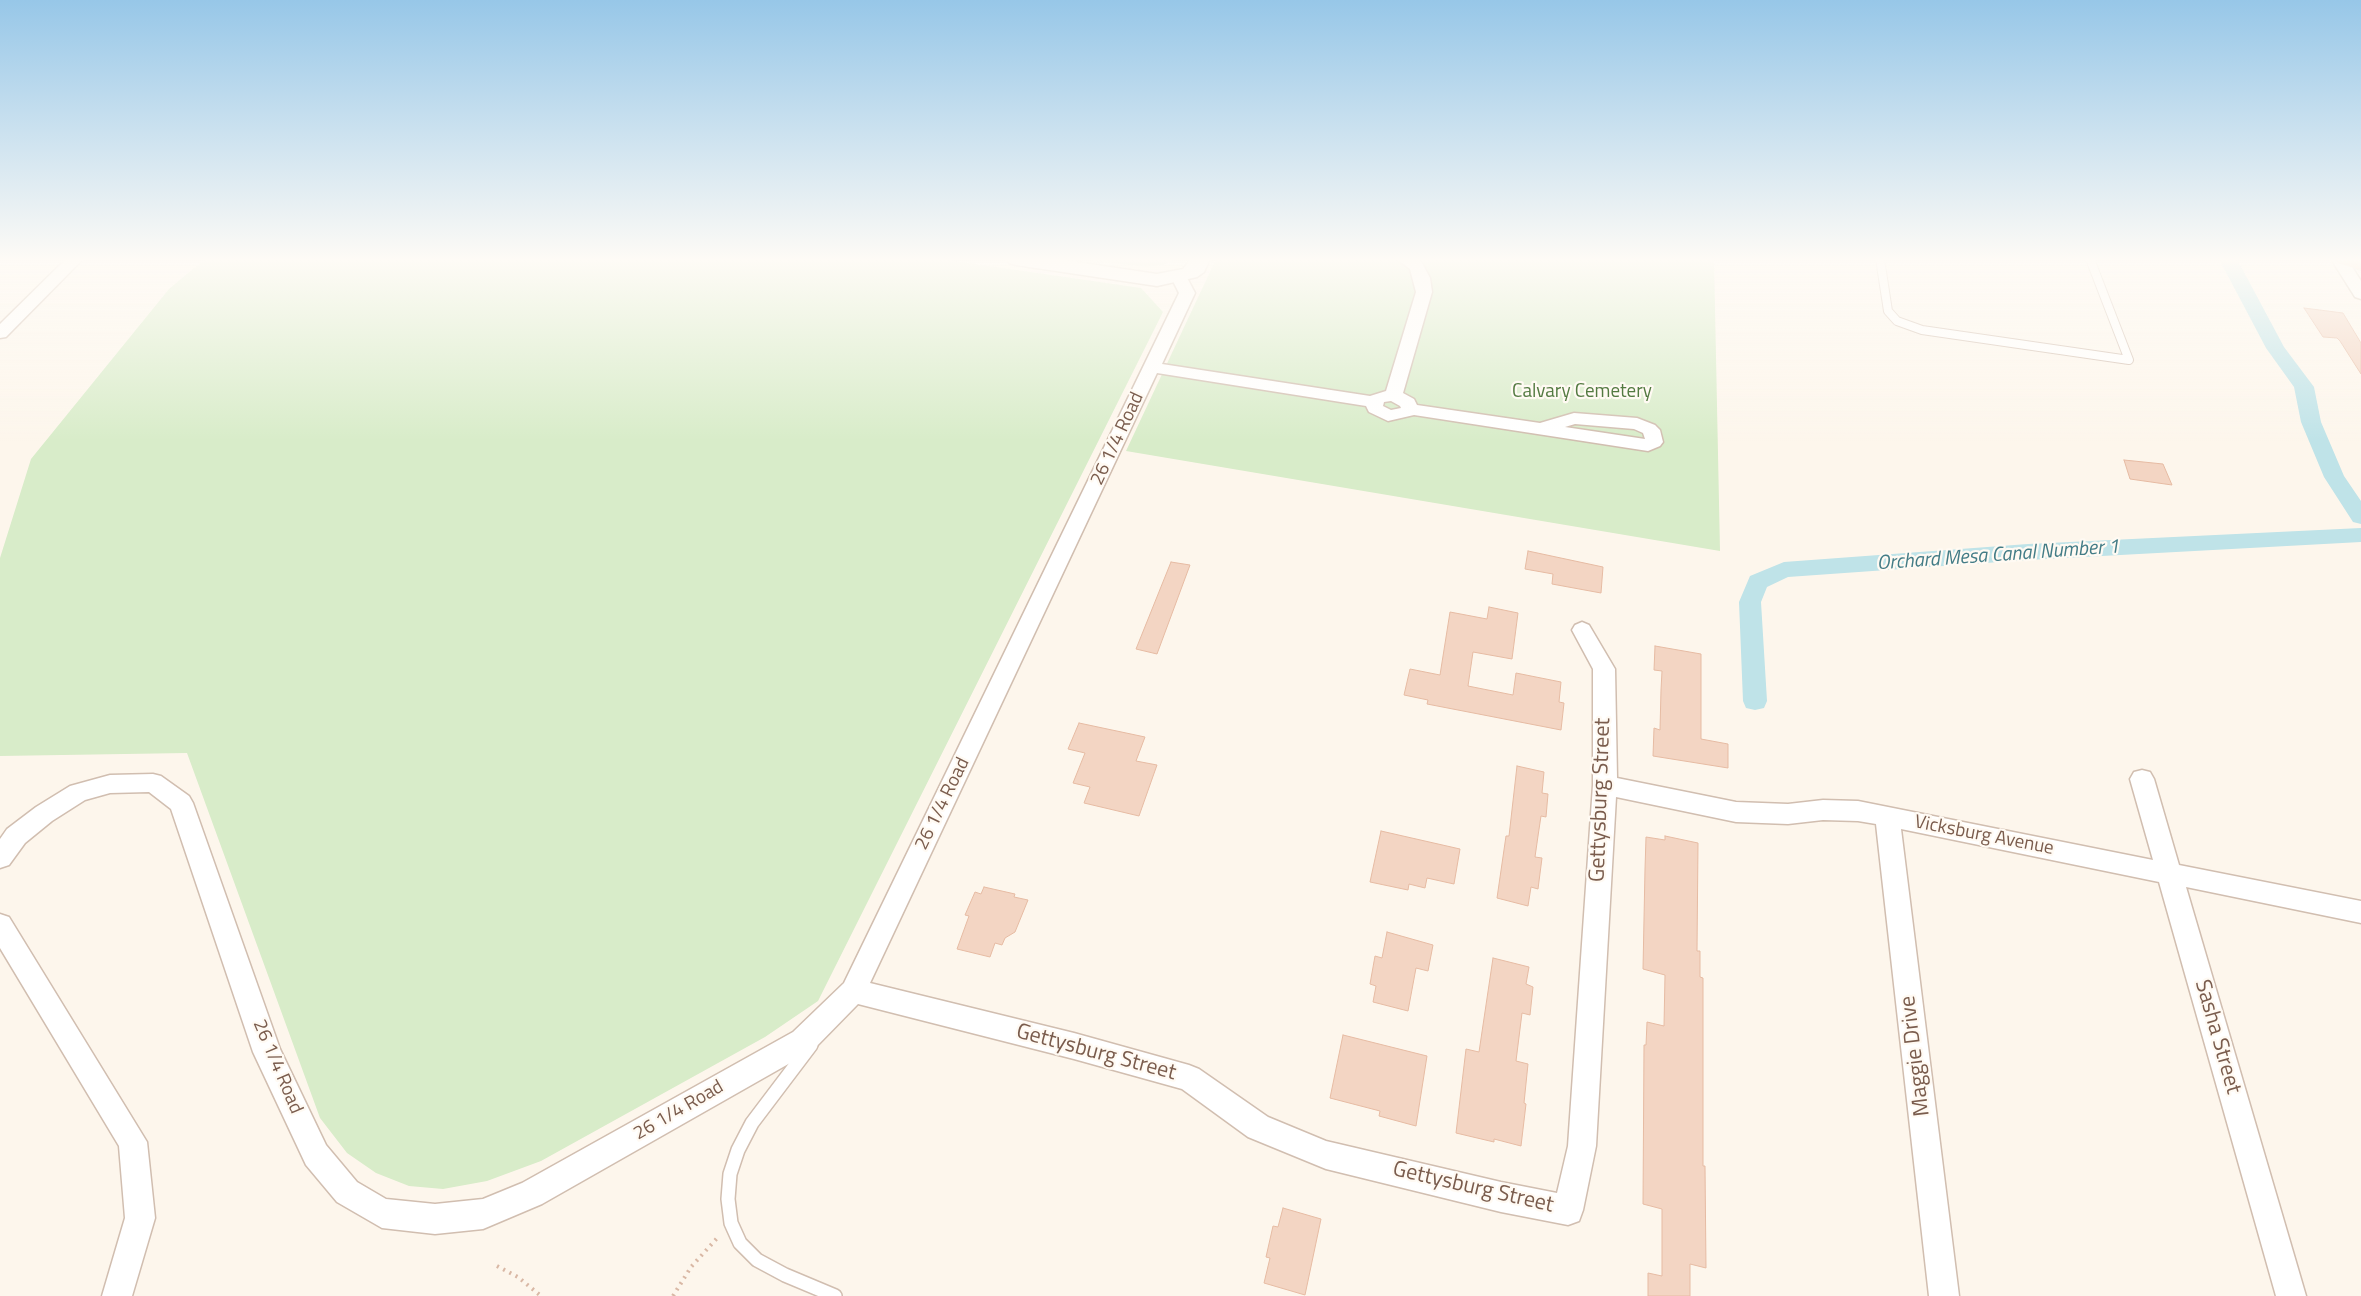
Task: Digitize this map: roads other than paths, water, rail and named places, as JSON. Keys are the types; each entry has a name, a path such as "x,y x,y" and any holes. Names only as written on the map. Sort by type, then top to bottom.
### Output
{"street":[{"path":"0,333 14,319"},
{"name":"26 1/4 Road","path":"0,858 16,836 44,814 78,793 110,784 153,783 181,803 267,1052 316,1155 347,1192 382,1214 436,1219 483,1214 532,1194 803,1041 853,991 1174,319"},
{"path":"1394,395 1416,319"},
{"path":"1152,367 1374,402 1385,396 1394,395 1408,403 1410,409"},
{"path":"1374,402 1375,408 1388,416 1398,416 1410,409"},
{"path":"1410,409 1648,446 1654,442 1654,434 1649,429 1637,424 1574,418 1541,429"},
{"name":"Gettysburg Street","path":"853,991 1074,1046 1189,1078 1258,1127 1326,1155 1501,1197 1568,1210 1582,1146 1605,785 1604,669 1582,630"},
{"name":"Sasha Street","path":"2142,779 2291,1296"},
{"name":"Vicksburg Avenue","path":"1605,785 1736,812 1788,814 1841,810 1887,816 2361,912"},
{"name":"Maggie Drive","path":"1887,816 1944,1296"},
{"path":"0,925 133,1142 140,1218 117,1296"}],"lane":[{"path":"1896,319 1922,330 2129,360 2113,319"},
{"path":"835,1296 785,1276 757,1260 740,1244 731,1223 728,1199 730,1174 738,1150 752,1123 853,991"}],"waterway":[{"name":"Orchard Mesa Canal Number 1","path":"2260,319 2275,348 2304,387 2311,422 2334,477 2361,517"},
{"name":"Orchard Mesa Canal Number 1","path":"1755,701 1750,602 1758,582 1784,570 2028,552 2361,535"}],"park label":[{"name":"Calvary Cemetery","path":"1582,392"}]}
